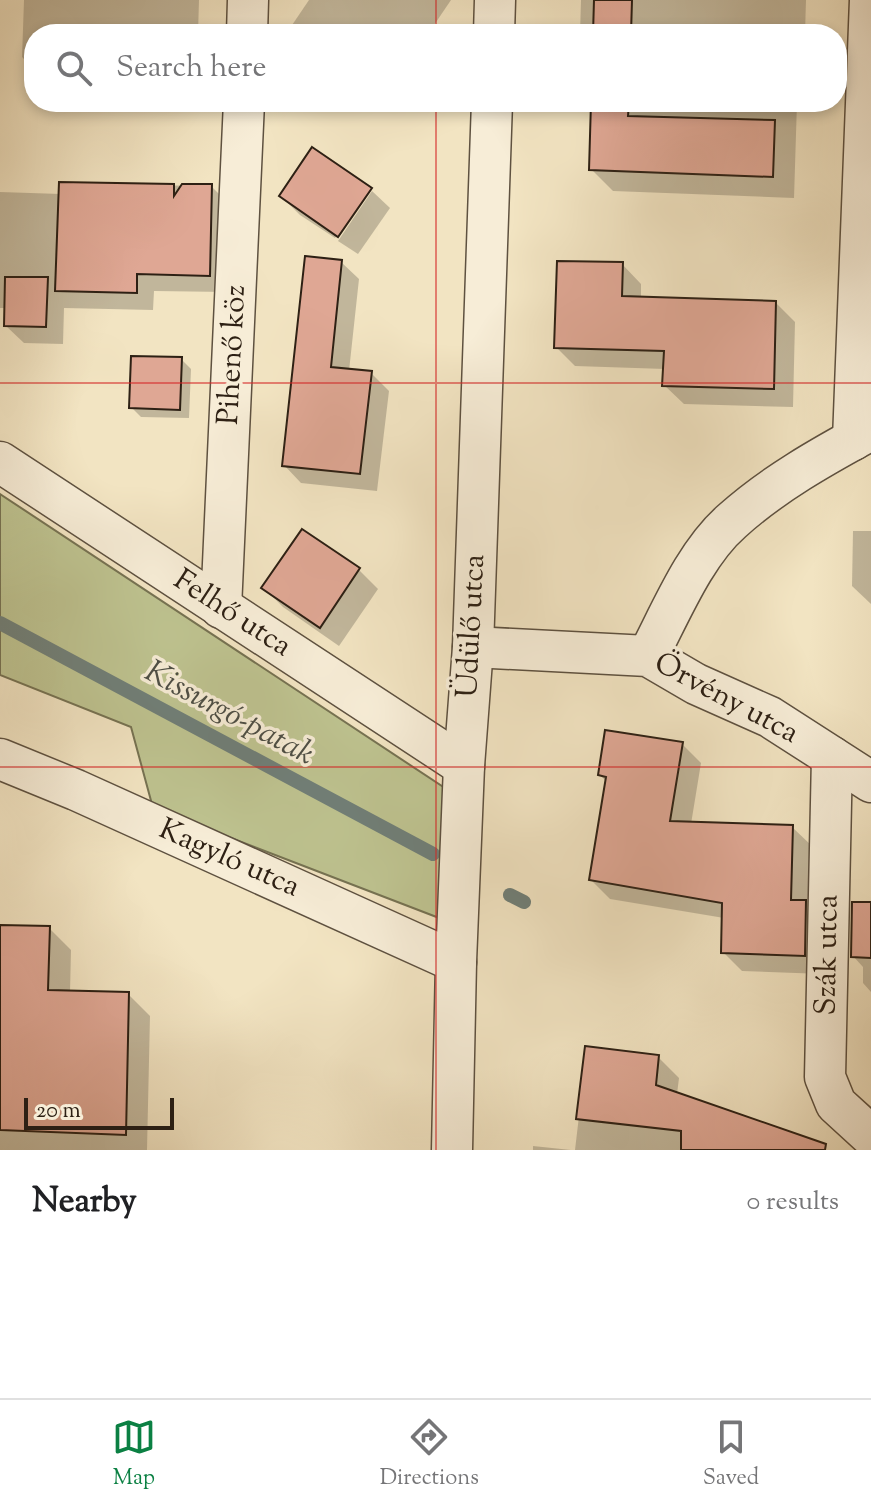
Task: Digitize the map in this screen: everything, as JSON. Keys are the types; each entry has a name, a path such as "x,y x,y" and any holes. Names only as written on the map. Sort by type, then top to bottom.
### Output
{"street":[{"path":"247,24 248,0"},
{"path":"494,24 495,0"},
{"path":"648,656 691,573 730,522 788,479 862,435 870,0"},
{"name":"Pihenő köz","path":"221,608 244,112"},
{"name":"Üdülő utca","path":"452,1150 456,962 464,766 473,647 492,112"},
{"name":"Felhő utca","path":"0,462 464,766"},
{"name":"Örvény utca","path":"473,647 648,656 696,684 770,717 871,782"},
{"name":"Szák utca","path":"832,757 825,1077 836,1104 871,1136"},
{"name":"Kagyló utca","path":"0,759 76,790 456,962"}],"green space":[{"path":"0,494 460,798 447,921 153,808 131,727 0,675"}],"building":[{"path":"594,0 632,0 631,24 593,24"},
{"path":"591,112 775,120 773,177 589,170"},
{"path":"312,147 372,188 338,237 279,196"},
{"path":"59,182 174,184 174,196 182,184 212,184 210,276 137,274 137,293 55,291"},
{"path":"305,256 342,260 331,367 372,371 360,474 282,466"},
{"path":"557,261 623,262 622,296 776,301 774,389 662,386 664,351 554,348"},
{"path":"5,277 48,277 46,327 4,326"},
{"path":"131,356 182,357 180,410 129,408"},
{"path":"302,529 360,568 320,628 261,588"},
{"path":"605,730 683,742 670,821 793,825 791,900 806,900 805,956 721,953 722,903 589,880 606,777 598,775"},
{"path":"852,902 871,902 871,958 851,957"},
{"path":"0,925 50,926 48,990 129,992 126,1135 0,1130"},
{"path":"585,1046 659,1055 656,1085 826,1144 825,1150 681,1150 681,1131 576,1119"}],"waterway":[{"name":"Kissurgó-patak","path":"0,623 433,854"},
{"path":"510,895 524,902"}]}
